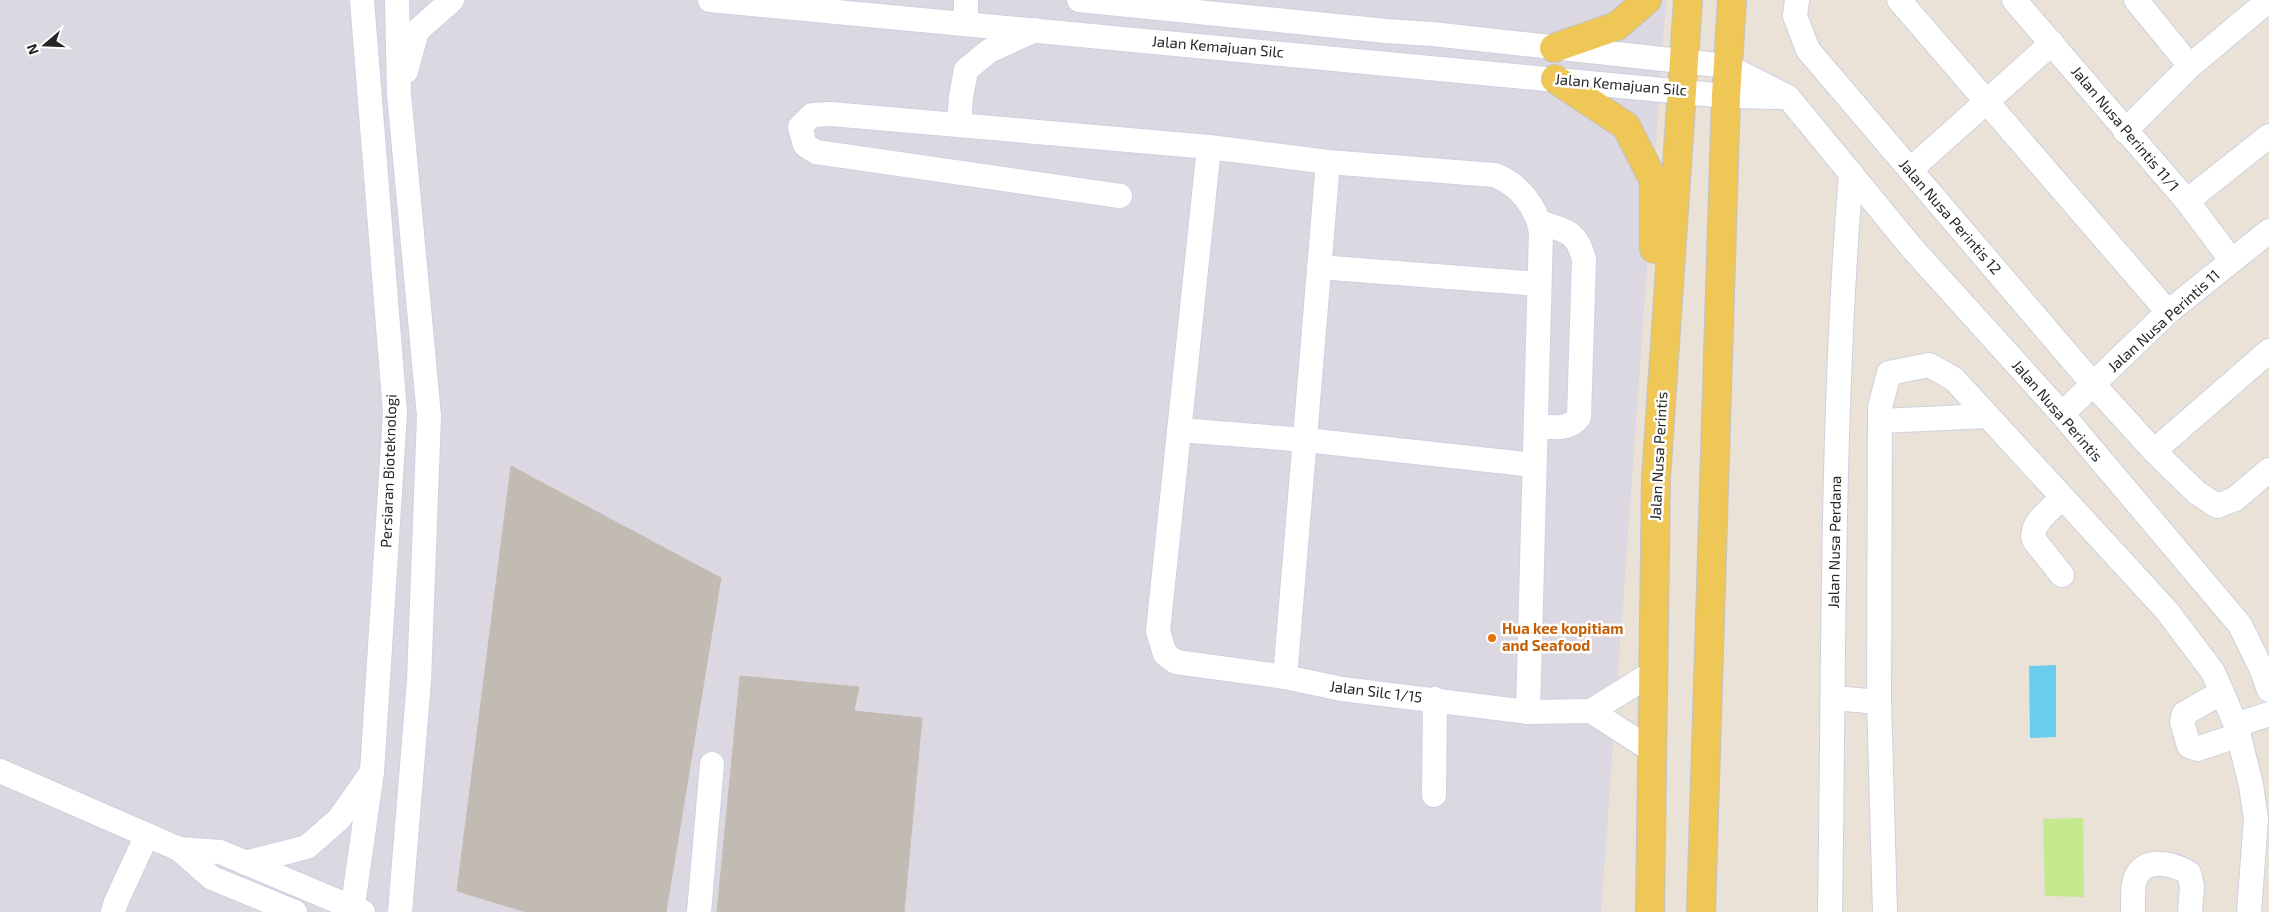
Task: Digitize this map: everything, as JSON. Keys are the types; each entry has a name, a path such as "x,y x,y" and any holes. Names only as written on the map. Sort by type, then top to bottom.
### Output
{"main road":[{"path":"1554,48 1618,26 1647,0"},
{"name":"Jalan Nusa Perintis","path":"1650,912 1656,478 1688,0"},
{"path":"1701,912 1727,66 1732,0"},
{"path":"1555,79 1626,126 1654,181 1656,478"}],"street":[{"name":"Persiaran Bioteknologi","path":"356,910 372,772 395,413 362,0"},
{"path":"397,0 399,94 429,416 419,681 400,912"},
{"path":"399,94 417,31 452,0"},
{"name":"Jalan Kemajuan Silc","path":"710,0 1726,96 1788,97"},
{"path":"966,0 966,23"},
{"name":"Jalan Kemajuan Silc","path":"1079,0 1432,34 1727,66"},
{"name":"Jalan Nusa Perintis 12","path":"1797,0 1796,16 1808,50 2093,384 2154,451 2196,492 2217,506 2235,499 2269,470"},
{"path":"1899,0 2168,312"},
{"name":"Jalan Nusa Perintis 11/1","path":"2014,0 2187,202 2232,261"},
{"path":"2136,0 2190,66"},
{"path":"2125,131 2190,66 2259,4"},
{"path":"1342,59 1345,27"},
{"path":"959,125 961,97 966,70 989,52 1035,30"},
{"path":"1428,67 1432,34"},
{"path":"1910,170 2052,43"},
{"path":"1727,66 1788,97"},
{"name":"Jalan Nusa Perintis","path":"1788,97 1912,248 2062,414 2240,625 2262,670 2269,690"},
{"path":"1120,196 816,152 806,144 800,127 812,115 830,114 1209,147 1328,162 1494,175 1510,182 1536,213 1541,232 1528,712"},
{"path":"2187,202 2269,136"},
{"path":"1209,147 1179,430 1306,440 1534,465"},
{"path":"1285,677 1328,162"},
{"name":"Jalan Nusa Perdana","path":"1830,912 1836,412 1844,256 1851,173"},
{"path":"1536,426 1568,427 1574,424 1578,417 1584,260 1579,242 1572,234 1539,222"},
{"name":"Jalan Nusa Perintis 11","path":"2062,414 2168,312 2269,230"},
{"path":"1319,267 1539,284"},
{"path":"2154,451 2269,351"},
{"path":"1885,912 1879,702 1880,407 1889,373 1929,365 1954,379 2167,611 2201,656 2222,692 2237,730 2251,785 2256,819 2249,912"},
{"path":"1880,422 1988,416"},
{"name":"Jalan Silc 1/15","path":"1179,430 1158,631 1165,654 1176,662 1285,677 1342,689 1528,712 1591,711"},
{"path":"2062,498 2034,527 2032,534 2034,540 2062,574"},
{"path":"1653,751 1591,711 1654,672"},
{"path":"2222,692 2184,714 2182,722 2190,746 2197,749 2269,714"},
{"path":"1834,698 1879,702"},
{"path":"1434,795 1435,699"},
{"path":"699,912 712,764"},
{"path":"0,771 180,849 220,852 356,910"},
{"path":"245,863 307,847 339,819 372,772"},
{"path":"113,912 147,835"},
{"path":"180,849 212,878 295,912"},
{"path":"2133,912 2135,880 2143,867 2152,863 2178,867 2189,873 2192,886 2190,912"},
{"path":"242,890 271,912"}],"shaded area":[{"path":"0,0 1666,0 1601,912 0,912"}],"green space":[{"path":"2083,818 2084,897 2045,896 2043,819"}],"water":[{"path":"2056,665 2056,737 2030,738 2029,666"}],"building":[{"path":"511,466 721,578 666,912 526,912 457,891"},
{"path":"740,676 859,687 854,711 922,718 904,912 717,912"}],"place":[{"name":"Hua kee kopitiam and Seafood","path":"1492,638"}]}
